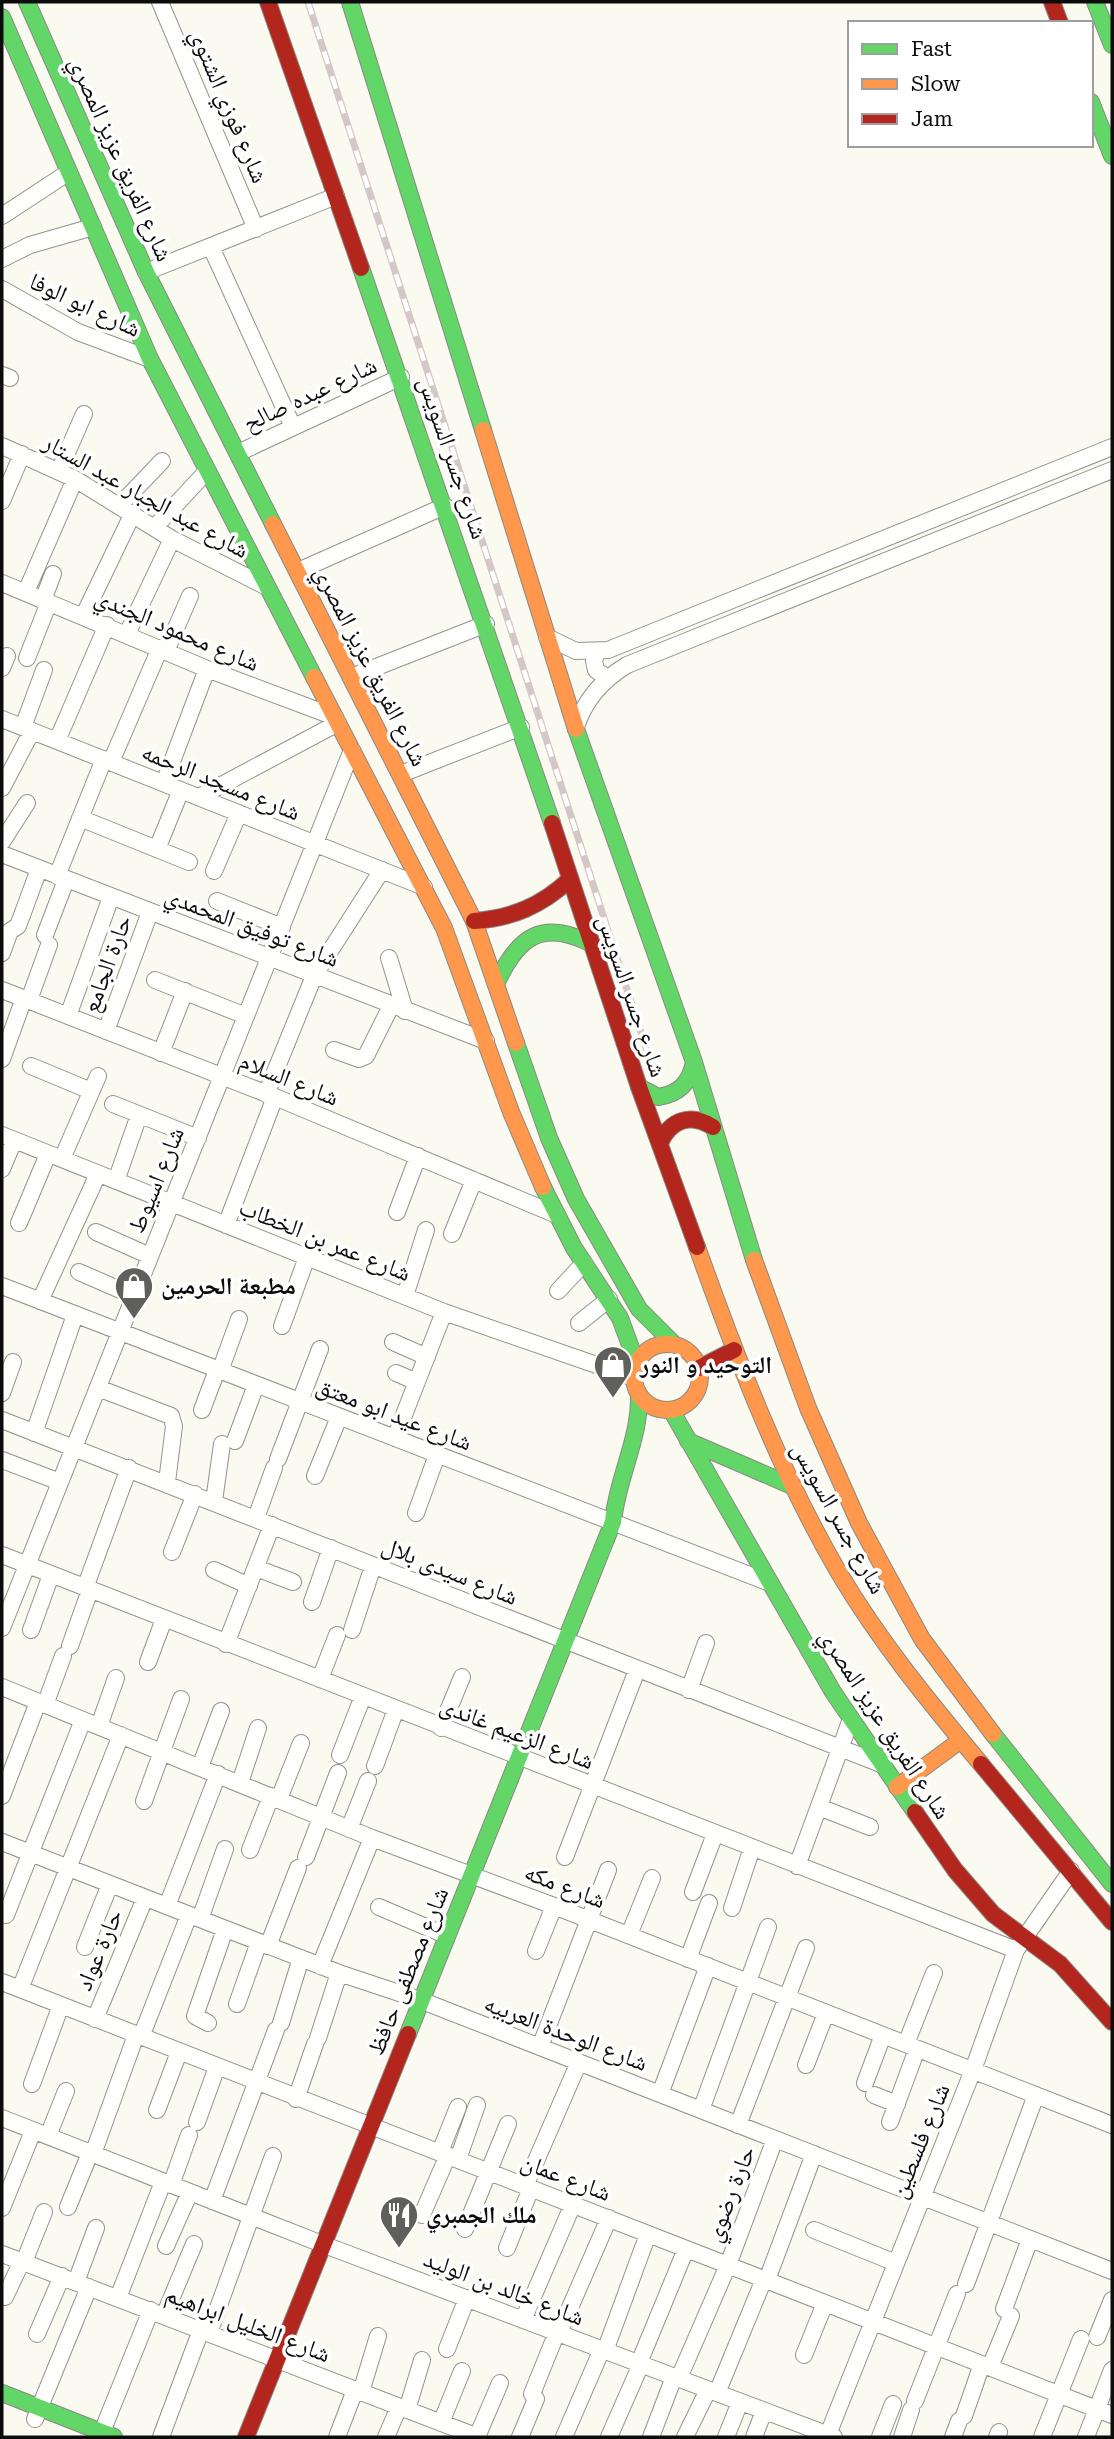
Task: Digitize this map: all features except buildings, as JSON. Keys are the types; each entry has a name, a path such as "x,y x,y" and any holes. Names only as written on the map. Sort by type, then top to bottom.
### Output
{"street":[{"name":"شارع فوزي الشتوي","path":"160,2 256,229"},
{"name":"شارع جسر السويس","path":"270,2 486,624 639,1087 734,1350 792,1486 839,1572 881,1638 961,1740 1112,1922"},
{"name":"شارع جسر السويس","path":"350,2 588,768 694,1062 746,1239 789,1360 833,1466 887,1580 922,1639 978,1716 1112,1884"},
{"path":"1052,2 1059,21"},
{"path":"1095,2 1112,45"},
{"name":"شارع الفريق عزيز المصري","path":"32,4 42,37 146,272 206,428 207,471 424,887 457,957 518,1130 557,1215 628,1331 636,1371"},
{"name":"شارع الفريق عزيز المصري","path":"2,17 150,359 206,428 238,453 474,921 549,1138 576,1199 639,1309 675,1345"},
{"path":"16,51 42,37"},
{"path":"1093,105 1107,127 1112,156"},
{"path":"2,216 69,172"},
{"path":"146,272 336,195"},
{"path":"2,259 30,245 93,227"},
{"path":"211,247 293,427"},
{"name":"شارع ابو الوفا","path":"2,289 78,332 150,359"},
{"name":"شارع عبده صالح","path":"238,453 401,377"},
{"path":"59,471 84,414"},
{"name":"شارع عبد الجبار عبد الستار","path":"2,446 75,479 172,539 267,587"},
{"path":"547,637 566,648 597,652 1112,447"},
{"path":"2,501 22,454"},
{"path":"84,615 127,509 162,461"},
{"path":"576,727 585,706 607,678 627,665 1112,470"},
{"path":"155,527 207,471"},
{"path":"26,592 75,479"},
{"path":"298,571 445,506"},
{"path":"127,634 172,539"},
{"path":"27,658 53,574"},
{"name":"شارع محمود الجندي","path":"2,583 337,720"},
{"path":"2,1059 27,999 47,940 80,818 190,596"},
{"path":"351,677 486,624"},
{"path":"57,741 107,625"},
{"path":"597,652 594,661 596,670 607,678"},
{"path":"164,783 207,669"},
{"path":"2,788 28,729 44,670"},
{"name":"شارع مسجد الرحمه","path":"2,719 424,887"},
{"path":"199,797 337,720"},
{"path":"401,774 521,727"},
{"name":"شارع اسيوط","path":"2,1628 7,1600 27,1565 352,750"},
{"path":"157,849 181,790"},
{"path":"2,842 27,803"},
{"path":"214,871 239,813"},
{"path":"80,818 189,862"},
{"name":"شارع توفيق المحمدي","path":"2,854 486,1041"},
{"path":"2,953 10,931 18,926 39,869"},
{"path":"226,1225 314,976 382,870"},
{"path":"474,921 505,918 533,908 569,880"},
{"path":"68,1016 111,897"},
{"path":"217,901 282,927"},
{"name":"حارة الجامع","path":"106,1031 150,912"},
{"path":"497,982 513,950 537,934 565,931 590,943"},
{"path":"334,1050 359,1059 366,1056 398,1009 389,958"},
{"path":"155,980 246,1016"},
{"name":"شارع السلام","path":"2,989 271,1096 557,1215"},
{"path":"161,1053 185,992"},
{"path":"639,1087 658,1097 680,1091 688,1084 694,1062"},
{"path":"19,1223 95,1083 31,1066"},
{"path":"113,1104 198,1138"},
{"path":"116,1181 139,1115"},
{"path":"660,1143 669,1126 687,1118 697,1118 713,1127"},
{"path":"2,1169 8,1138"},
{"name":"شارع عمر بن الخطاب","path":"8,1138 444,1312 636,1371"},
{"path":"397,1212 418,1156"},
{"path":"40,1301 98,1174"},
{"path":"452,1234 474,1180"},
{"path":"405,1296 426,1230"},
{"path":"96,1232 150,1256"},
{"path":"282,1325 307,1257"},
{"path":"558,1291 584,1263"},
{"path":"79,1272 134,1296"},
{"name":"شارع عيد ابو معتق","path":"2,1286 770,1584"},
{"path":"579,1323 609,1300"},
{"path":"395,1438 444,1312"},
{"path":"34,1433 75,1315"},
{"path":"202,1410 239,1319"},
{"path":"393,1342 427,1357"},
{"path":"675,1345 690,1354 699,1368 699,1385 692,1399 661,1419 639,1395 636,1371 653,1348 675,1345"},
{"path":"256,1518 320,1349"},
{"path":"699,1368 734,1350"},
{"path":"2,1393 13,1362"},
{"path":"396,1373 417,1382"},
{"path":"214,1501 229,1443 256,1385"},
{"path":"97,1388 169,1414 174,1426 167,1482"},
{"name":"شارع مصطفى حافظ","path":"613,1522 615,1505 638,1437 639,1395"},
{"path":"315,1476 339,1417"},
{"name":"شارع الفريق عزيز المصري","path":"661,1419 688,1441 851,1719 966,1886 1021,1943 1077,1980 1112,2022"},
{"name":"شارع مصطفى حافظ","path":"246,2437 445,1935 520,1758 613,1522 623,1508 661,1419"},
{"name":"شارع سيدى بلال","path":"2,1420 167,1482 636,1670 881,1764"},
{"path":"688,1441 792,1486"},
{"path":"416,1513 437,1455"},
{"path":"2,1460 60,1482"},
{"path":"2,1797 66,1651 129,1468"},
{"path":"172,1552 195,1493"},
{"path":"226,1643 272,1525"},
{"path":"312,1602 331,1548"},
{"name":"شارع الزعيم غاندى","path":"2,1555 797,1866 1021,1943"},
{"path":"352,1630 373,1566"},
{"path":"256,1568 293,1582"},
{"path":"214,1570 248,1586"},
{"path":"31,1630 51,1575"},
{"path":"148,1662 164,1619"},
{"path":"320,1679 337,1635"},
{"path":"689,1690 706,1643"},
{"path":"565,1857 636,1670"},
{"path":"441,1728 463,1677"},
{"path":"99,1727 116,1678"},
{"name":"شارع مكه","path":"2,1687 349,1829 629,1935 1112,2125"},
{"path":"340,1755 363,1696"},
{"path":"144,1801 181,1699"},
{"path":"349,1829 396,1709"},
{"path":"200,1767 221,1711"},
{"path":"797,1866 851,1719"},
{"path":"6,1914 83,1720"},
{"path":"240,1783 258,1728"},
{"path":"7,1987 69,1868 121,1735"},
{"path":"897,1787 961,1740"},
{"path":"250,1850 301,1743"},
{"path":"237,2004 302,1863 338,1773"},
{"path":"167,1906 218,1774"},
{"path":"819,1807 870,1827"},
{"path":"693,1892 715,1834"},
{"path":"320,1966 372,1838"},
{"name":"شارع الوحدة العربيه","path":"2,1842 320,1966 420,2000 1112,2271"},
{"path":"732,1908 752,1848"},
{"path":"68,2207 139,2036 225,1849"},
{"path":"540,2047 608,1870"},
{"name":"شارع فلسطين","path":"830,2436 1021,1943 1071,1871"},
{"path":"629,1935 652,1878"},
{"path":"85,1948 110,1884"},
{"name":"حارة عواد","path":"95,2019 145,1898"},
{"path":"688,1959 709,1903"},
{"path":"536,1951 554,1906"},
{"path":"379,1907 445,1935"},
{"path":"701,2110 768,1927"},
{"path":"208,2024 195,2016 225,1929"},
{"path":"738,2125 806,1948"},
{"path":"212,2201 302,1958"},
{"path":"660,2094 708,1966"},
{"path":"296,2099 339,1973"},
{"path":"890,2122 934,1973"},
{"name":"شارع عمان","path":"7,1987 296,2099 371,2125 1105,2412"},
{"path":"32,2084 61,2006"},
{"path":"806,2065 826,2013"},
{"path":"883,2035 869,2089 897,2104"},
{"path":"157,2110 179,2052"},
{"path":"506,2248 579,2062"},
{"path":"118,2298 193,2129 217,2067"},
{"path":"2,2208 7,2182 66,2091"},
{"path":"902,2437 936,2347 989,2223 1036,2095"},
{"path":"422,2215 448,2155 477,2105"},
{"path":"448,2155 458,2107"},
{"name":"شارع خالد بن الوليد","path":"2,2118 322,2244 830,2436"},
{"path":"465,2230 508,2124"},
{"name":"حارة رضوي","path":"652,2437 727,2265 775,2139"},
{"path":"685,2437 713,2391 765,2280 814,2154"},
{"path":"160,2437 205,2331 273,2156"},
{"path":"166,2246 190,2192"},
{"path":"523,2320 573,2204"},
{"path":"5,2297 44,2212"},
{"path":"520,2437 558,2333 609,2218"},
{"path":"37,2414 75,2282 96,2228"},
{"path":"814,2230 896,2263"},
{"path":"564,2437 603,2350 648,2234"},
{"path":"953,2437 1008,2313 1030,2239"},
{"path":"2,2406 37,2414 105,2436 157,2313 194,2244"},
{"path":"610,2437 686,2249"},
{"name":"شارع الخليل ابراهيم","path":"2,2253 358,2390 403,2408 437,2427 477,2437"},
{"path":"37,2334 75,2282"},
{"path":"447,2349 467,2298"},
{"path":"1041,2437 1058,2394 1112,2300"},
{"path":"804,2355 825,2303"},
{"path":"337,2437 378,2336"},
{"path":"386,2437 403,2408 422,2360"},
{"path":"1086,2437 1105,2412 1112,2370"},
{"path":"437,2427 462,2371"},
{"path":"477,2437 500,2383"},
{"path":"2,2393 81,2437"},
{"path":"726,2437 740,2402"},
{"path":"880,2437 893,2404"},
{"path":"754,2437 764,2411"}],"railway":[{"path":"308,2 655,1076"}],"traffic: fast":[{"path":"27,2 146,272 273,524"},
{"path":"350,2 483,430"},
{"path":"1095,2 1112,45"},
{"path":"2,17 150,359 314,677"},
{"path":"1093,107 1112,156"},
{"path":"361,268 552,823"},
{"path":"576,729 694,1062 754,1260"},
{"path":"497,982 514,954 533,937 558,933 590,943"},
{"path":"516,1043 549,1138 576,1199 639,1309 675,1345"},
{"path":"639,1087 658,1097 672,1093 686,1082 694,1062"},
{"path":"543,1187 574,1248 620,1318 637,1364"},
{"path":"408,2034 613,1522 636,1428 639,1395"},
{"path":"671,1410 833,1692 915,1812"},
{"path":"688,1441 792,1486"},
{"path":"993,1734 1112,1884"},
{"path":"2,2393 114,2437"}],"traffic: slow":[{"path":"483,430 576,729"},
{"path":"273,524 474,921 516,1043"},
{"path":"314,677 444,928 511,1112 543,1187"},
{"path":"697,1247 778,1454 817,1534 855,1599 888,1648 981,1764"},
{"path":"754,1260 808,1408 859,1523 922,1639 993,1734"},
{"path":"667,1344 680,1347 690,1354 697,1364 700,1377 697,1390 690,1400 680,1407 667,1410 654,1407 644,1400 637,1390 634,1377 637,1364 644,1354 654,1347 667,1344"},
{"path":"897,1787 961,1740"}],"traffic: jam":[{"path":"268,2 361,268"},
{"path":"1052,2 1059,21"},
{"path":"552,823 639,1087 697,1247"},
{"path":"474,921 513,914 537,904 569,880"},
{"path":"660,1143 670,1128 682,1121 697,1120 713,1127"},
{"path":"699,1368 734,1350"},
{"path":"981,1764 1112,1922"},
{"path":"915,1812 955,1870 993,1914 1060,1964 1112,2022"},
{"path":"246,2437 408,2034"}],"place":[{"name":"مطبعة الحرمين","path":"134,1320"},
{"name":"التوحيد و النور","path":"613,1399"},
{"name":"ملك الجمبري","path":"399,2249"}]}
